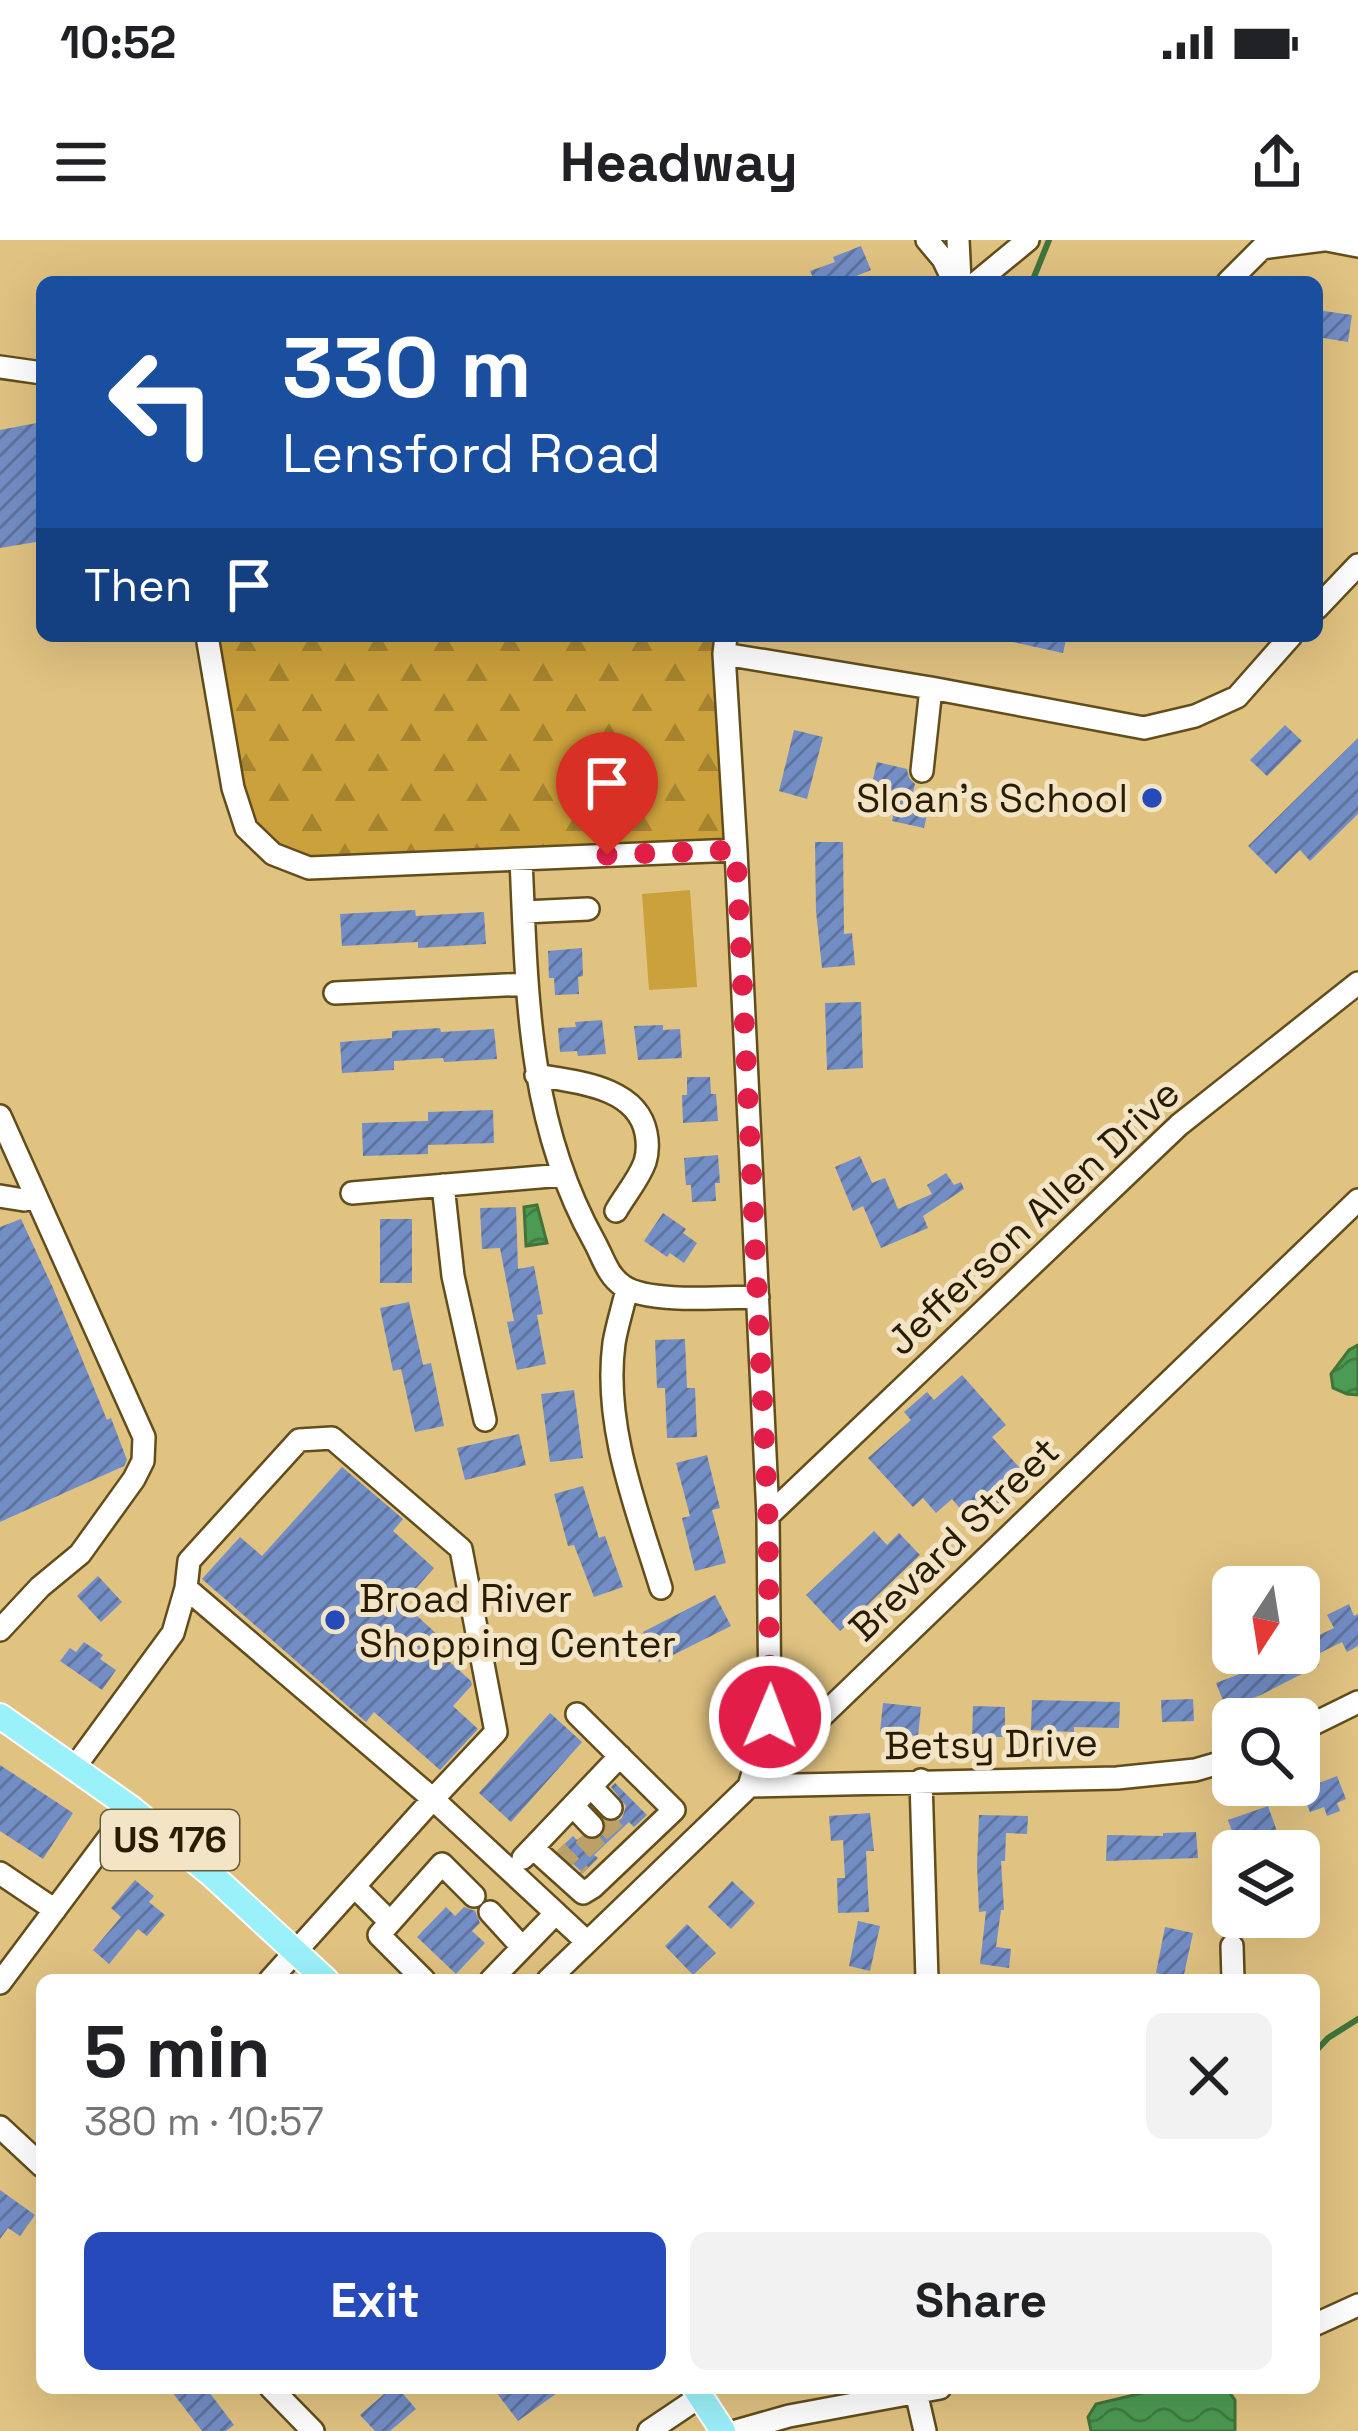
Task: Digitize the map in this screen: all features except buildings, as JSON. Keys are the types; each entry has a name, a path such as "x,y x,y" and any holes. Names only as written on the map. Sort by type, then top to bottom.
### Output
{"main road":[{"name":"US 176","path":"0,1716 131,1808 320,1974"},
{"path":"699,2394 723,2431"}],"street":[{"path":"927,240 954,276"},
{"path":"957,276 958,240"},
{"path":"984,276 1028,240"},
{"path":"1234,276 1262,248 1325,240 1358,246"},
{"path":"0,367 36,373"},
{"path":"1323,602 1358,566"},
{"path":"208,642 233,788 246,828 273,854 309,868 736,850"},
{"path":"749,1786 770,1717 768,1516 725,645 1144,728 1196,716 1237,697 1286,642"},
{"path":"922,771 931,688"},
{"path":"521,859 536,1075 562,1174 607,1270 638,1294 758,1297"},
{"path":"524,912 588,909"},
{"name":"Jefferson Allen Drive","path":"768,1516 1179,1125 1358,982"},
{"path":"334,993 527,984"},
{"path":"536,1075 613,1093 644,1124 644,1164 616,1210"},
{"path":"0,1116 144,1437 143,1461 134,1479 80,1554 40,1587 0,1630"},
{"path":"352,1193 562,1174"},
{"path":"443,1185 453,1276 485,1420"},
{"path":"0,1196 24,1201 36,1197"},
{"name":"Brevard Street","path":"554,1974 1358,1200"},
{"path":"627,1289 614,1343 612,1398 630,1491 662,1588"},
{"path":"74,1768 173,1633 190,1561 299,1440 332,1438 461,1549 496,1732 276,1974"},
{"path":"186,1588 433,1799 587,1942"},
{"path":"1320,1721 1358,1702"},
{"path":"544,1845 583,1893 612,1838 674,1810 577,1714"},
{"path":"510,1871 544,1845 620,1756"},
{"name":"Betsy Drive","path":"749,1786 1118,1778 1212,1765"},
{"path":"921,1780 927,1974"},
{"path":"577,1801 612,1838"},
{"path":"577,1801 612,1838"},
{"path":"0,1983 131,1808"},
{"path":"418,1974 380,1935 442,1864 522,1947"},
{"path":"0,1873 55,1910"},
{"path":"355,1887 390,1922"},
{"path":"497,1974 556,1913"},
{"path":"1232,1946 1233,1974"},
{"path":"0,2127 36,2161"},
{"path":"1320,2322 1358,2306"},
{"path":"277,2394 313,2431"},
{"path":"654,2430 696,2394"},
{"path":"736,2431 912,2394"},
{"path":"925,2431 932,2394"}],"green space":[{"path":"207,642 726,642 736,850 309,868 247,828"},
{"path":"690,890 697,987 649,990 642,894"}],"water":[{"path":"537,1205 547,1243 526,1246 524,1207"},
{"path":"1358,1345 1358,1395 1347,1394 1333,1388 1331,1374"},
{"path":"1138,2394 1231,2394 1235,2400 1235,2431 1091,2431 1088,2417 1096,2404"}],"waterway":[{"path":"1034,276 1049,240"},
{"path":"1320,2047 1358,2019"}],"tunnel":[{"path":"601,1817 616,1834"},
{"path":"583,1835 598,1851"},
{"path":"557,1851 581,1875"}],"place":[{"name":"Sloan's School","path":"1152,798"},
{"name":"Broad River Shopping Center","path":"335,1620"}],"route":[{"path":"607,855 736,850 768,1516 770,1717"}]}
